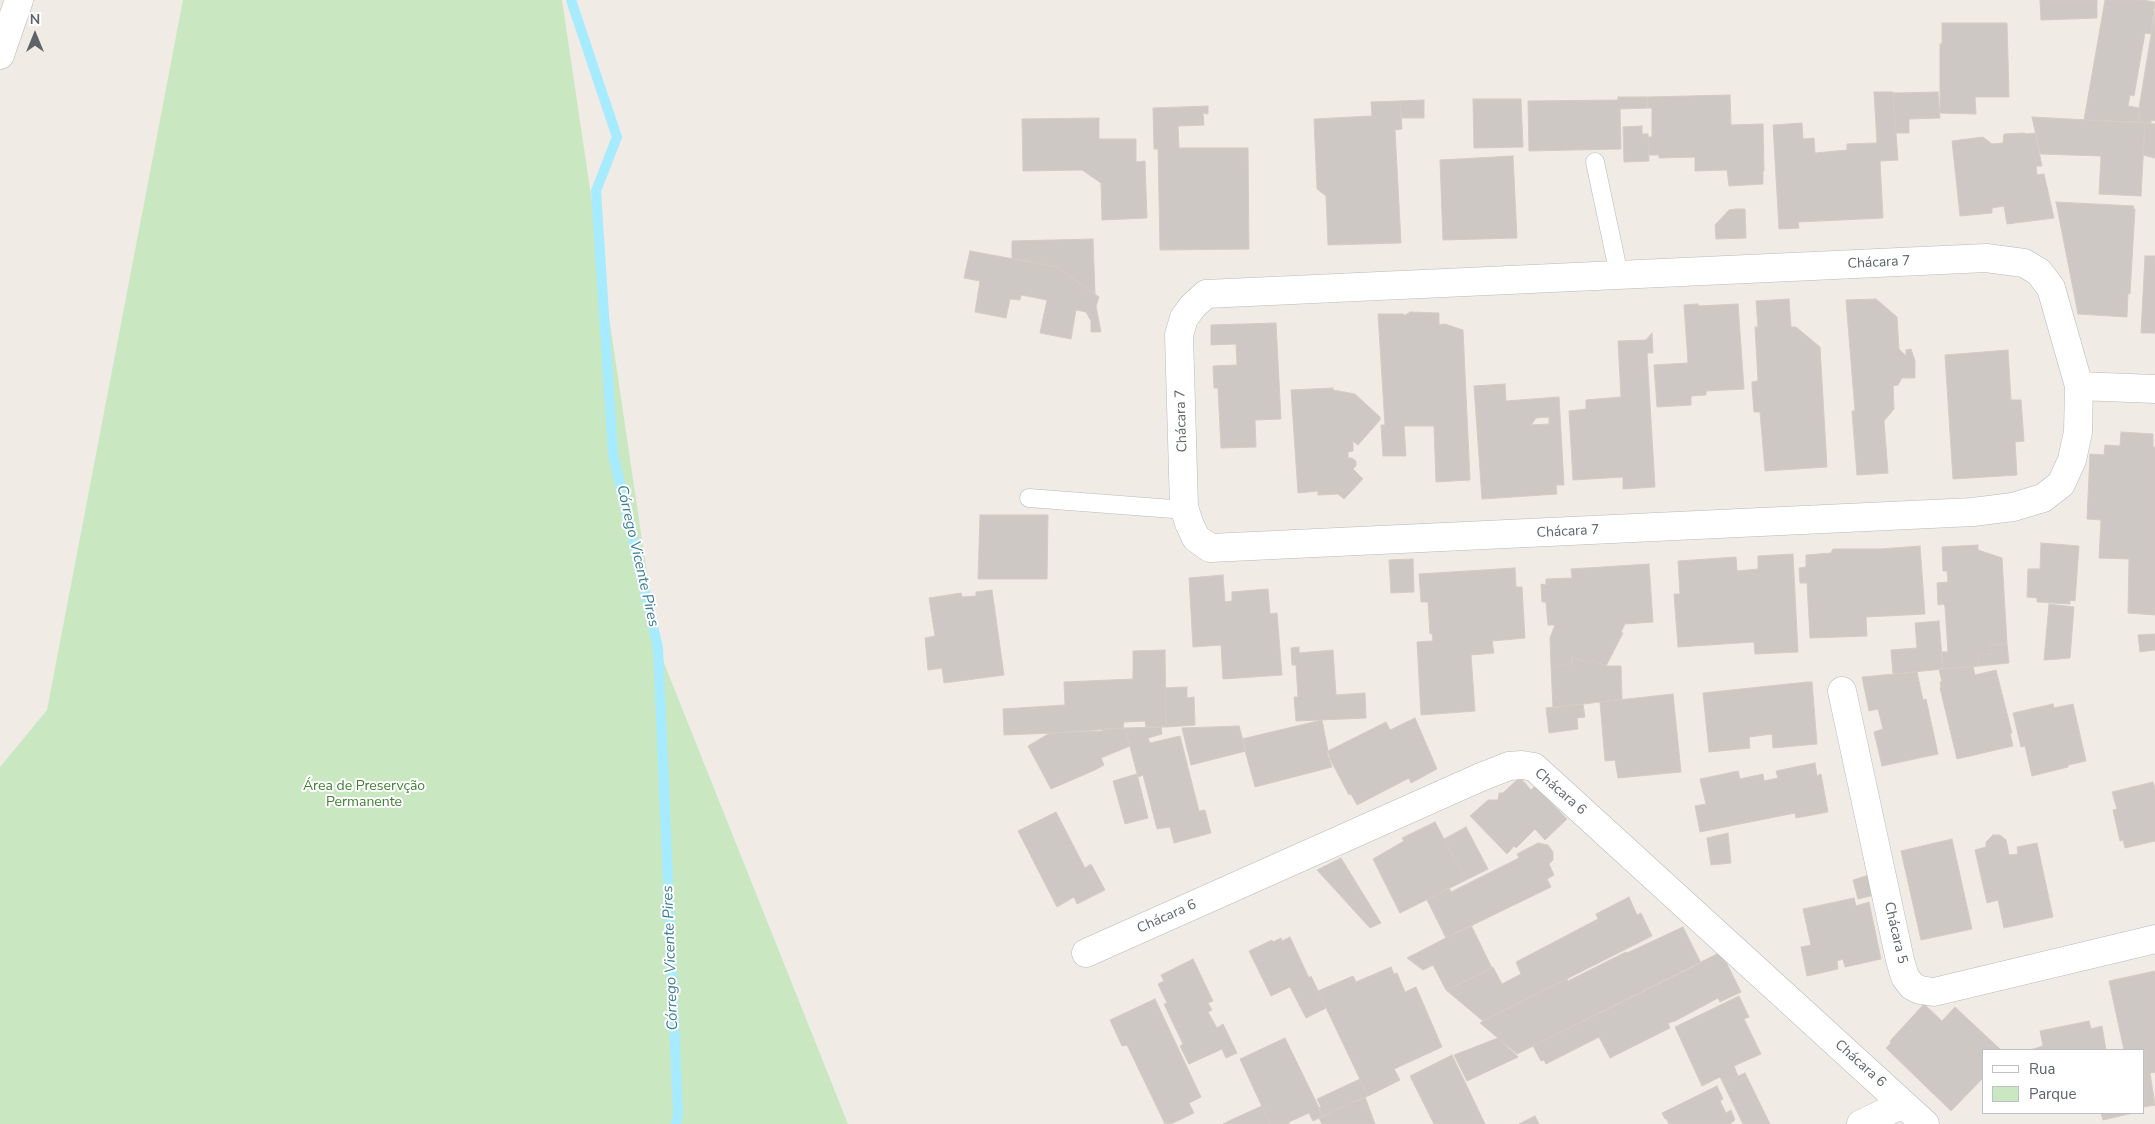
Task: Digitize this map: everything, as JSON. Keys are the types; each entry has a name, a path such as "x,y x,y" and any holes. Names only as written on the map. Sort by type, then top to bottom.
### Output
{"street":[{"path":"0,55 19,0"},
{"name":"Chácara 7","path":"1986,258 2024,264 2039,272 2051,288 2079,386 2078,432 2072,460 2061,484 2043,498 2013,507 1973,512 1210,548 1196,538 1186,510 1179,335 1184,318 1206,294 1986,258"},
{"path":"2079,386 2155,389"},
{"name":"Chácara 5","path":"1842,691 1900,960 1905,977 1912,986 1920,990 1934,992 2155,939"},
{"name":"Chácara 6","path":"1086,953 1481,777 1509,766 1522,765 1534,767 1925,1124"},
{"path":"1861,1124 1904,1104"}],"lane":[{"path":"1595,162 1619,275"},
{"path":"1029,498 1186,510"}],"green space":[{"name":"Área de Preservção Permanente","path":"183,0 562,0 658,648 848,1124 0,1124 0,767 47,710"}],"building":[{"path":"2040,0 2097,0 2097,18 2041,20"},
{"path":"2105,0 2155,2 2151,34 2145,33 2134,96 2130,95 2128,106 2139,108 2139,122 2084,120"},
{"path":"2155,11 2155,121 2151,120 2151,123 2139,122 2139,108"},
{"path":"1942,23 2007,23 2009,97 1975,97 1976,114 1940,113 1940,44 1942,44"},
{"path":"1874,92 1893,92 1898,160 1880,161 1883,218 1798,222 1799,228 1779,229 1773,125 1802,123 1803,139 1814,138 1815,153 1847,150 1847,144 1877,143"},
{"path":"1938,92 1940,118 1909,119 1909,133 1896,133 1893,93"},
{"path":"1730,95 1731,125 1763,124 1763,184 1729,186 1727,170 1695,171 1695,157 1659,158 1659,155 1649,155 1648,137 1652,137 1652,108 1647,108 1647,97"},
{"path":"1618,97 1647,97 1647,108 1620,109 1621,149 1529,151 1528,101 1618,100"},
{"path":"1473,99 1521,99 1523,147 1474,148"},
{"path":"1424,100 1424,118 1401,118 1400,101"},
{"path":"1400,101 1402,129 1395,130 1401,243 1328,245 1326,196 1317,189 1314,119 1372,116 1371,102"},
{"path":"1208,106 1208,114 1203,113 1204,125 1178,126 1179,148 1248,148 1249,249 1160,250 1158,149 1154,149 1153,108"},
{"path":"2032,117 2145,123 2141,196 2099,194 2101,156 2040,154"},
{"path":"1099,118 1099,139 1136,139 1136,162 1145,161 1147,218 1102,220 1101,183 1082,170 1023,171 1022,119"},
{"path":"2145,123 2155,124 2155,158 2143,155"},
{"path":"1642,126 1642,134 1648,134 1649,161 1624,162 1623,127"},
{"path":"2035,133 2042,166 2036,166 2037,175 2044,174 2054,218 2007,224 2004,206 1992,208 1992,213 1960,216 1952,141 1983,137 1992,144 2003,143 2004,134"},
{"path":"1513,156 1517,238 1443,240 1440,160"},
{"path":"2056,202 2134,206 2130,294 2128,293 2127,317 2078,314"},
{"path":"1745,209 1746,238 1716,239 1715,225 1729,210"},
{"path":"1093,239 1095,294 1057,267 1012,258 1012,241"},
{"path":"970,251 1057,267 1099,297 1096,306 1101,332 1091,332 1091,321 1086,312 1076,310 1071,339 1040,333 1047,300 1021,295 1020,300 1010,299 1006,318 975,312 980,281 964,278"},
{"path":"2145,256 2155,256 2155,333 2141,333"},
{"path":"1789,299 1791,327 1796,327 1820,347 1827,467 1765,471 1760,412 1754,412 1752,386 1752,382 1758,381 1755,327 1758,327 1756,301"},
{"path":"1876,299 1897,317 1899,349 1906,356 1906,350 1911,349 1915,361 1915,378 1902,378 1898,385 1893,386 1894,409 1884,421 1888,473 1857,475 1852,411 1855,411 1846,300"},
{"path":"1698,304 1698,306 1738,304 1744,389 1706,391 1706,395 1691,396 1691,405 1657,407 1654,365 1688,363 1684,305"},
{"path":"1410,312 1439,313 1439,325 1445,324 1463,330 1470,480 1436,482 1434,426 1404,426 1406,456 1383,456 1381,425 1385,425 1378,314 1404,314 1404,316"},
{"path":"1276,323 1281,419 1255,420 1256,447 1221,448 1218,388 1214,388 1213,366 1237,365 1236,344 1211,345 1211,325"},
{"path":"1652,333 1653,353 1647,353 1655,487 1623,489 1623,477 1573,480 1569,411 1586,409 1586,400 1621,397 1618,341 1646,340"},
{"path":"2008,350 2011,400 2021,400 2024,441 2015,442 2017,475 1953,479 1945,355"},
{"path":"1505,384 1506,401 1559,397 1564,485 1556,485 1557,494 1482,499 1474,386","holes":["1549,417 1549,424 1531,425 1536,418"]},
{"path":"1333,388 1333,390 1355,394 1380,417 1380,420 1358,445 1353,441 1353,451 1348,452 1348,458 1356,461 1356,466 1353,469 1363,479 1344,499 1338,494 1318,495 1318,491 1298,493 1291,390"},
{"path":"2121,432 2153,434 2153,447 2155,447 2155,615 2128,613 2129,559 2099,558 2101,520 2087,519 2090,454 2104,455 2105,445 2120,446"},
{"path":"980,515 1048,515 1047,579 978,579"},
{"path":"2041,543 2079,546 2075,601 2070,600 2070,604 2037,602 2037,598 2027,597 2028,569 2040,569"},
{"path":"1978,545 1978,550 2002,558 2007,644 1990,645 1991,654 1978,655 1979,666 1943,669 1941,652 1948,652 1945,607 1944,604 1938,605 1937,583 1948,582 1947,571 1943,571 1942,547"},
{"path":"1920,546 1925,614 1866,617 1867,636 1810,638 1807,583 1800,583 1799,568 1806,567 1806,555 1831,553 1833,549 1881,549"},
{"path":"1793,554 1798,652 1755,654 1754,642 1678,647 1674,594 1680,594 1678,561 1736,557 1737,571 1758,569 1758,556"},
{"path":"1413,559 1414,592 1391,593 1389,560"},
{"path":"1649,564 1653,622 1625,624 1621,632 1623,633 1606,666 1592,660 1589,664 1572,656 1572,664 1551,666 1550,638 1555,625 1548,625 1546,602 1542,602 1541,584 1546,585 1546,579 1572,578 1571,569"},
{"path":"1515,568 1516,587 1522,587 1525,638 1492,641 1494,653 1471,655 1475,711 1421,715 1417,642 1433,641 1432,633 1430,634 1428,602 1421,602 1419,574"},
{"path":"1223,575 1225,602 1232,601 1232,592 1268,589 1270,614 1277,613 1282,675 1223,679 1221,645 1193,647 1189,578"},
{"path":"992,590 1004,675 944,683 942,668 928,670 925,638 935,636 929,598 961,593 962,597 976,596 976,592"},
{"path":"2049,604 2074,607 2070,658 2044,660"},
{"path":"1939,621 1943,669 1893,674 1891,650 1917,648 1915,623"},
{"path":"2155,634 2155,650 2140,652 2138,635"},
{"path":"2007,644 2009,663 1979,666 1978,655 1991,654 1990,645"},
{"path":"1299,647 1299,653 1333,650 1336,695 1365,693 1366,718 1296,721 1294,697 1298,697 1296,665 1292,665 1291,648"},
{"path":"1165,650 1166,727 1146,727 1145,721 1124,722 1123,728 1105,729 1102,731 1004,735 1003,709 1065,705 1064,682 1133,679 1133,651"},
{"path":"1572,656 1589,664 1592,660 1606,666 1621,666 1622,699 1553,708 1551,666 1572,664"},
{"path":"1973,666 1975,675 1996,670 2012,733 2010,733 2013,746 1957,759 1940,688 1940,682 1942,682 1939,669"},
{"path":"1917,672 1923,700 1926,699 1938,754 1882,766 1874,732 1883,729 1878,709 1869,711 1862,677"},
{"path":"1812,682 1817,744 1773,748 1772,734 1749,737 1750,748 1709,752 1703,693"},
{"path":"1187,687 1187,698 1194,697 1195,725 1166,727 1165,688"},
{"path":"1673,694 1681,772 1618,778 1615,760 1605,761 1600,702"},
{"path":"1583,704 1585,717 1577,718 1578,729 1549,733 1546,708"},
{"path":"2053,704 2054,708 2073,704 2086,761 2032,776 2025,746 2021,747 2013,713"},
{"path":"1415,718 1437,769 1411,783 1409,778 1357,805 1351,794 1349,795 1330,759 1328,751 1386,722 1390,730"},
{"path":"1322,720 1327,753 1332,767 1255,787 1242,739"},
{"path":"1239,726 1246,751 1191,765 1182,728"},
{"path":"1161,727 1162,734 1148,738 1150,743 1180,736 1199,811 1205,810 1211,833 1174,843 1170,827 1157,829 1143,775 1138,777 1125,728"},
{"path":"1125,728 1130,746 1101,758 1104,765 1095,770 1051,789 1028,746 1050,733"},
{"path":"1815,763 1817,776 1821,774 1828,812 1796,818 1795,813 1700,832 1695,806 1706,804 1700,779 1738,771 1740,779 1763,774 1764,781 1778,778 1776,771"},
{"path":"1137,774 1148,818 1125,824 1113,781"},
{"path":"1520,777 1531,790 1535,786 1567,819 1545,840 1535,829 1516,848 1514,846 1507,854 1470,816 1488,800 1498,800 1499,793 1503,793"},
{"path":"2153,782 2155,789 2155,841 2125,848 2123,840 2120,841 2113,810 2117,809 2112,792"},
{"path":"1056,812 1085,868 1091,864 1105,890 1077,904 1074,897 1057,907 1018,831"},
{"path":"1435,822 1466,880 1400,913 1373,859 1404,841 1402,838"},
{"path":"1466,827 1488,869 1466,880 1444,839"},
{"path":"1728,833 1731,863 1711,865 1707,838"},
{"path":"1993,835 2000,835 2006,840 2009,855 2018,854 2017,847 2037,843 2053,917 2004,928 1998,900 1987,903 1975,850 1986,847 1986,842"},
{"path":"1952,839 1972,929 1921,940 1901,851"},
{"path":"1538,843 1548,845 1553,852 1553,860 1549,864 1554,875 1547,879 1551,887 1446,938 1427,900 1449,888 1451,892 1519,858 1517,854"},
{"path":"1341,858 1381,923 1370,928 1317,870"},
{"path":"1869,875 1874,895 1858,899 1853,880"},
{"path":"1629,897 1637,915 1641,913 1652,936 1483,1021 1446,990 1493,967 1502,984 1521,974 1516,962 1598,919 1596,914"},
{"path":"1854,898 1856,906 1869,902 1881,959 1845,967 1843,959 1837,961 1838,969 1807,976 1801,947 1811,945 1803,909"},
{"path":"1471,925 1492,968 1446,990 1433,965 1423,970 1407,958"},
{"path":"1683,927 1701,963 1517,1054 1480,1023 1567,979 1568,981 1626,952"},
{"path":"1290,937 1309,978 1311,976 1326,1008 1306,1018 1290,987 1271,996 1249,951 1272,940 1273,942 1281,938 1282,941"},
{"path":"1721,952 1741,992 1720,1002 1718,998 1668,1023 1670,1028 1610,1058 1599,1037 1546,1064 1544,1060 1541,1061 1533,1046"},
{"path":"1193,959 1213,1001 1208,1003 1212,1010 1208,1012 1217,1028 1223,1024 1237,1053 1226,1058 1222,1049 1189,1064 1180,1046 1183,1044 1164,1004 1167,1003 1158,984 1164,981 1161,975"},
{"path":"1391,967 1394,974 1397,973 1405,992 1416,987 1442,1047 1394,1069 1400,1080 1368,1096 1318,991 1353,976 1356,982"},
{"path":"2155,971 2155,1072 2150,1073 2155,1105 2145,1107 2145,1049 2124,1049 2109,981"},
{"path":"1739,996 1749,1017 1744,1019 1761,1054 1734,1066 1738,1076 1723,1083 1720,1077 1702,1086 1675,1027"},
{"path":"1155,999 1201,1097 1189,1103 1194,1113 1171,1124 1165,1124 1127,1045 1122,1046 1110,1020"},
{"path":"1924,1004 1942,1021 1955,1007 2000,1049 1982,1049 1982,1079 1951,1111 1886,1048 1891,1043 1890,1041"},
{"path":"2089,1021 2091,1029 2102,1026 2106,1049 2033,1049 2043,1046 2040,1031"},
{"path":"1285,1038 1323,1116 1313,1121 1309,1113 1289,1122 1289,1124 1270,1124 1240,1059"},
{"path":"1498,1038 1518,1057 1467,1081 1454,1055"},
{"path":"1452,1055 1485,1124 1434,1124 1410,1076"},
{"path":"1745,1073 1770,1124 1743,1124 1723,1083"},
{"path":"1360,1079 1368,1096 1323,1116 1318,1108 1321,1107 1317,1099"},
{"path":"1717,1086 1723,1099 1720,1101 1726,1113 1731,1110 1735,1120 1730,1124 1669,1124 1665,1119 1662,1113"},
{"path":"1365,1097 1375,1124 1322,1124 1319,1118"},
{"path":"1262,1106 1270,1124 1223,1124 1233,1119"},
{"path":"2101,1114 2129,1114 2103,1120"},
{"path":"1535,1116 1539,1124 1519,1124"}],"waterway":[{"name":"Córrego Vicente Pires","path":"571,0 617,137 596,191 613,454 658,648 678,1114 676,1124"}]}
